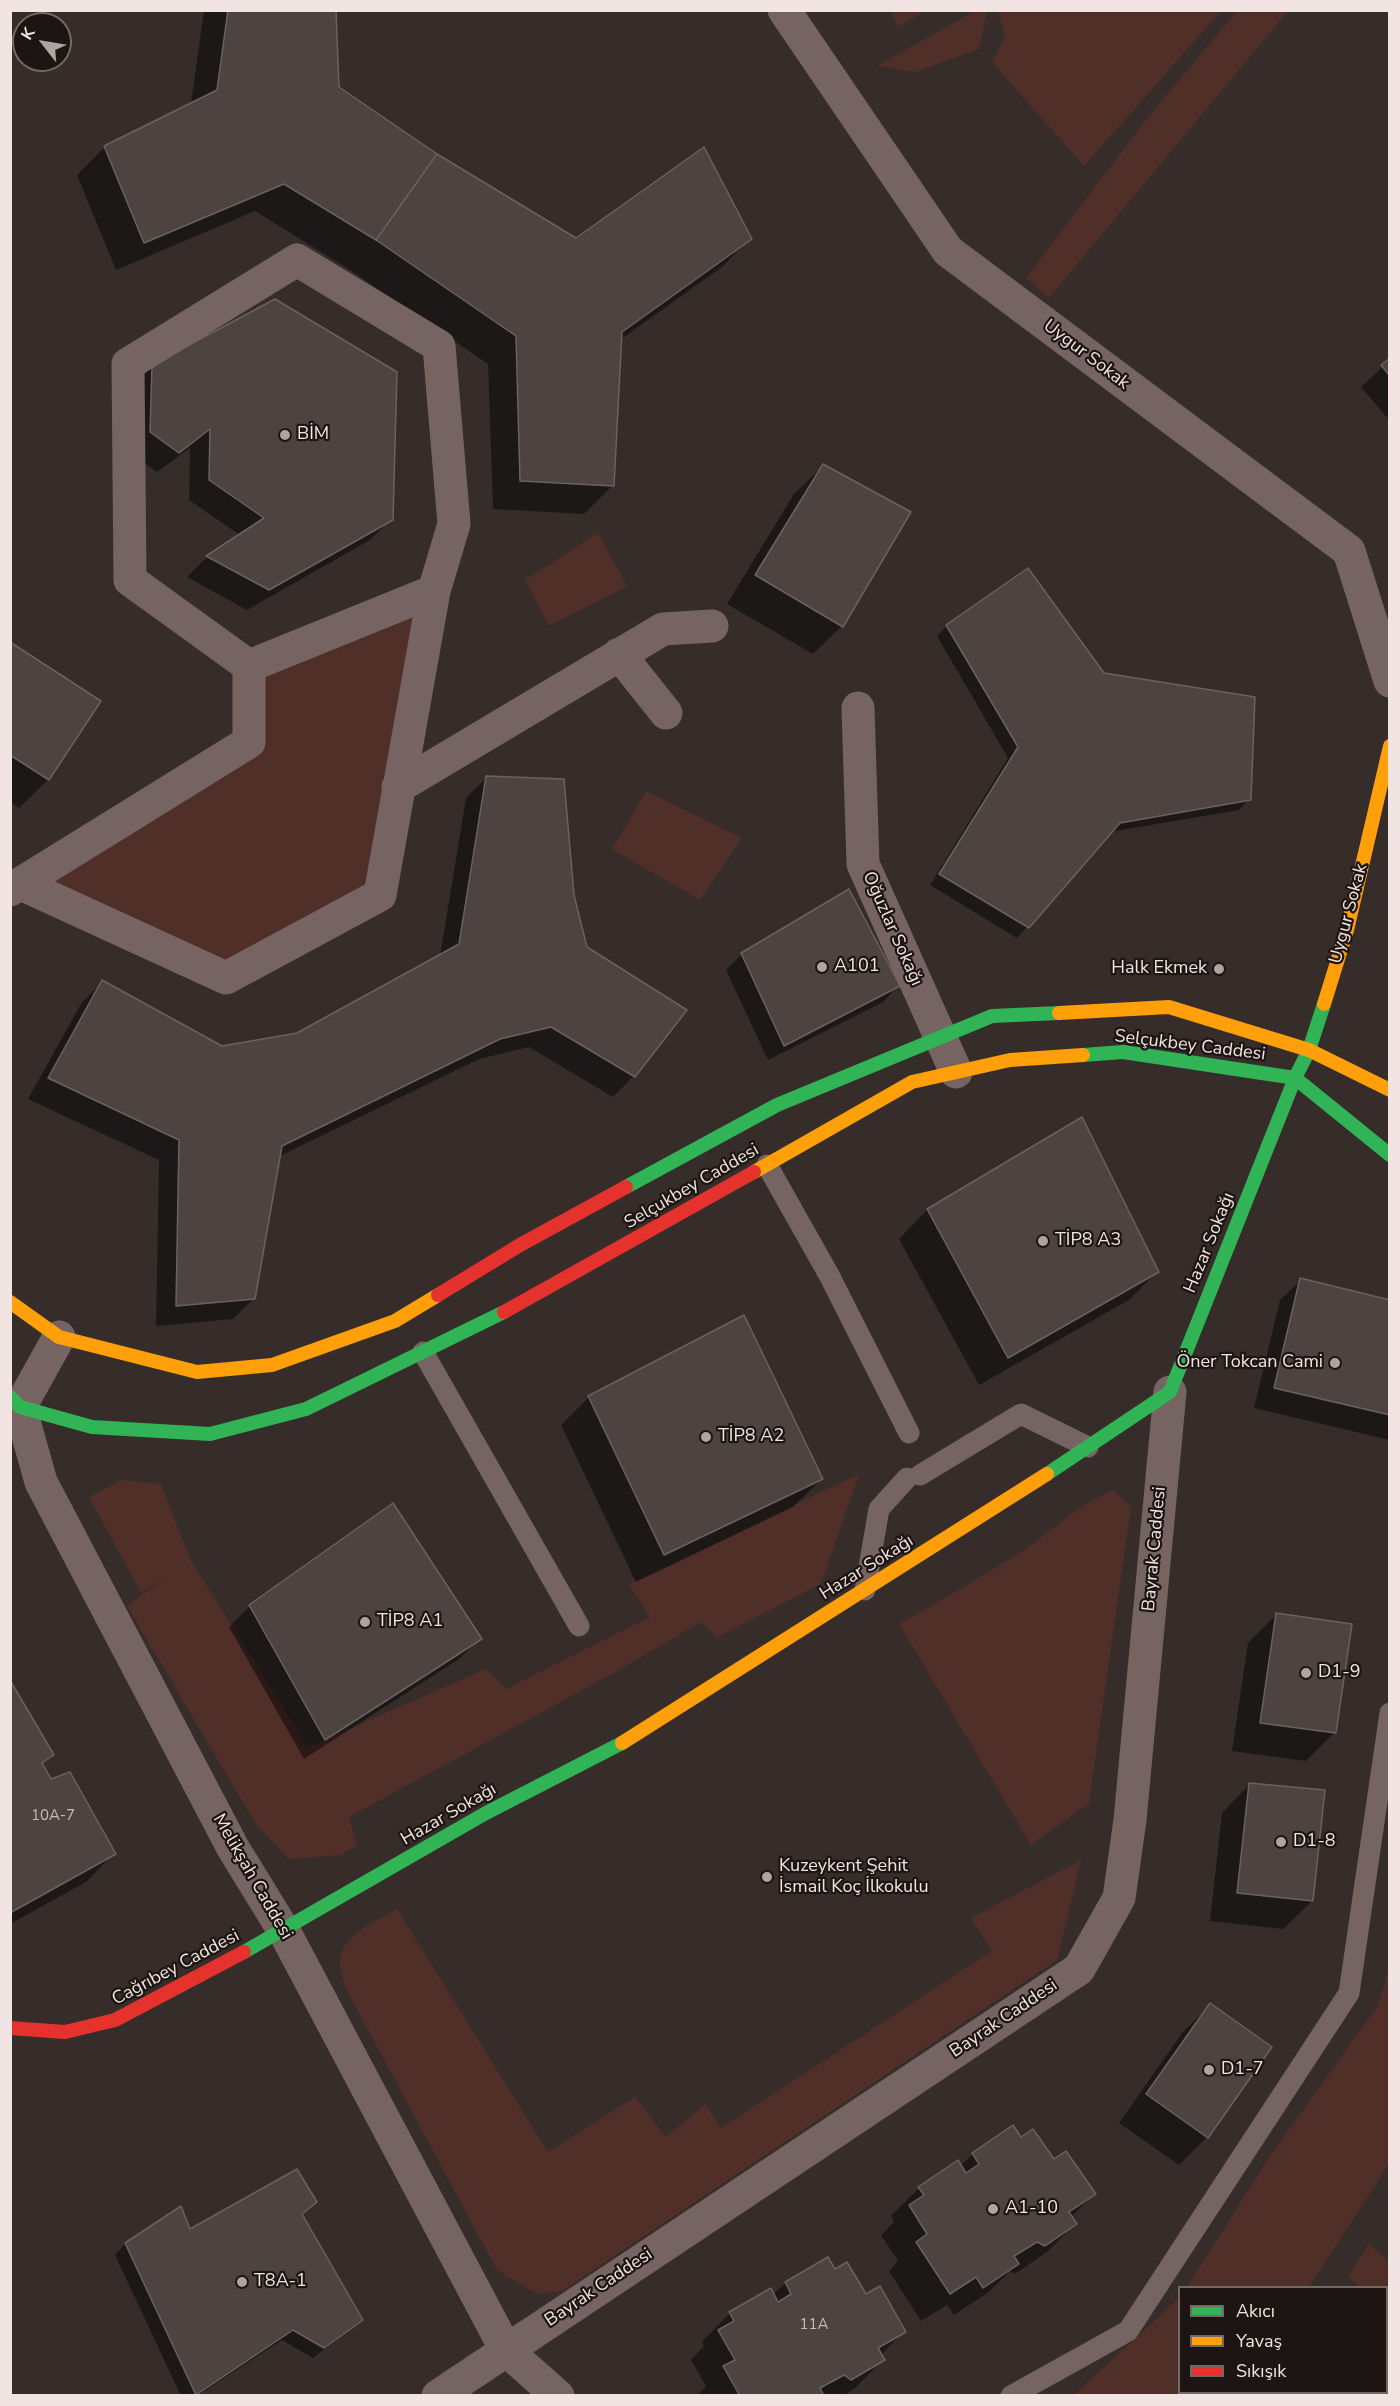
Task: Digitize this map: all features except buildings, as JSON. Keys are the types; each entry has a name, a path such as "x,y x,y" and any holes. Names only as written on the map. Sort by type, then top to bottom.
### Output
{"street":[{"name":"Uygur Sokak","path":"784,10 948,251 1349,551 1389,681"},
{"path":"16,887 226,978 380,895 434,591 454,524 440,346 297,260 128,364 130,580 249,666"},
{"path":"249,666 434,591"},
{"path":"398,787 663,628 712,627"},
{"path":"619,654 666,713"},
{"path":"16,887 249,742 249,666"},
{"name":"Oğuzlar Sokağı","path":"858,708 863,864 956,1072"},
{"name":"Uygur Sokak","path":"1295,1078 1309,1050 1347,930 1389,746"},
{"name":"Selçukbey Caddesi","path":"10,1302 58,1337 197,1372 272,1365 394,1321 520,1245 777,1106 992,1016 1169,1006 1309,1050 1389,1090"},
{"name":"Selçukbey Caddesi","path":"15,1402 92,1427 210,1434 306,1409 535,1297 912,1083 1010,1060 1123,1052 1295,1078"},
{"path":"1295,1078 1389,1155"},
{"name":"Hazar Sokağı","path":"284,1931 486,1813 616,1747 865,1590 1170,1392 1295,1078"},
{"path":"15,1402 58,1337"},
{"name":"Bayrak Caddesi","path":"438,2396 1079,1969 1119,1898 1130,1820 1170,1392"},
{"name":"Melikşah Caddesi","path":"15,1402 41,1482 233,1848 284,1931 506,2350 558,2396"},
{"name":"Cağrıbey Caddesi","path":"10,2028 65,2032 115,2020 284,1931"}],"lane":[{"path":"767,1165 829,1275 909,1433"},
{"path":"423,1352 579,1626"},
{"path":"865,1590 879,1509 913,1476 1021,1414 1089,1446"},
{"path":"1011,2396 1128,2331 1349,1993 1389,1713"}],"shaded area":[{"path":"977,10 987,11 979,49 915,72 877,66"},
{"path":"998,10 1221,11 1084,166 992,62 1005,36"},
{"path":"1238,10 1288,11 1049,298 1026,278 1149,116"},
{"path":"891,11 925,11 898,27"},
{"path":"598,533 627,586 549,626 525,580"},
{"path":"434,591 380,895 226,978 21,884 249,743 249,666"},
{"path":"646,791 742,838 700,900 612,849"},
{"path":"859,1474 821,1584 717,1637 701,1622 612,1674 349,1817 357,1845 341,1855 289,1859 257,1826 127,1606 170,1574 141,1593 89,1497 122,1480 161,1484 190,1559 308,1747 486,1669 506,1689 650,1617 629,1584"},
{"path":"1113,1490 1131,1507 1089,1803 1031,1845 899,1624 994,1569 1078,1510"},
{"path":"1081,1860 1057,1960 562,2291 537,2294 497,2270 344,1985 340,1967 342,1952 353,1936 397,1909 548,2152 635,2097 666,2137 705,2104 721,2128 992,1951 971,1918"},
{"path":"1389,1970 1389,2164 1310,2286 1188,2286 1270,2156 1377,2007"},
{"path":"1369,2244 1389,2262 1389,2313 1388,2286 1359,2286 1348,2276"},
{"path":"1178,2299 1178,2394 1225,2394 1225,2395 1074,2395"}],"traffic: fast":[{"path":"1047,1474 1170,1392 1295,1078 1309,1050 1324,1004"},
{"path":"626,1187 777,1105 992,1016 1059,1013"},
{"path":"1083,1055 1123,1052 1295,1078 1390,1155"},
{"path":"10,1397 20,1407 92,1427 210,1434 306,1409 504,1312"},
{"path":"244,1952 486,1813 622,1743"}],"traffic: slow":[{"path":"1324,1004 1347,930 1390,746"},
{"path":"1059,1013 1169,1007 1309,1050 1390,1090"},
{"path":"754,1172 912,1082 1010,1060 1083,1055"},
{"path":"10,1302 59,1337 197,1372 272,1365 395,1321 438,1295"},
{"path":"622,1743 1047,1474"}],"traffic: jam":[{"path":"504,1312 754,1172"},
{"path":"438,1295 520,1245 626,1187"},
{"path":"10,2028 65,2032 115,2020 244,1952"}],"place":[{"name":"BİM","path":"285,435"},
{"name":"A101","path":"822,967"},
{"name":"Halk Ekmek","path":"1219,969"},
{"name":"TİP8 A3","path":"1043,1241"},
{"name":"Öner Tokcan Cami","path":"1335,1363"},
{"name":"TİP8 A2","path":"706,1437"},
{"name":"TİP8 A1","path":"365,1622"},
{"name":"D1-9","path":"1306,1673"},
{"name":"D1-8","path":"1281,1842"},
{"name":"Kuzeykent Şehit İsmail Koç İlkokulu","path":"767,1877"},
{"name":"D1-7","path":"1209,2070"},
{"name":"A1-10","path":"993,2209"},
{"name":"T8A-1","path":"242,2282"}]}
